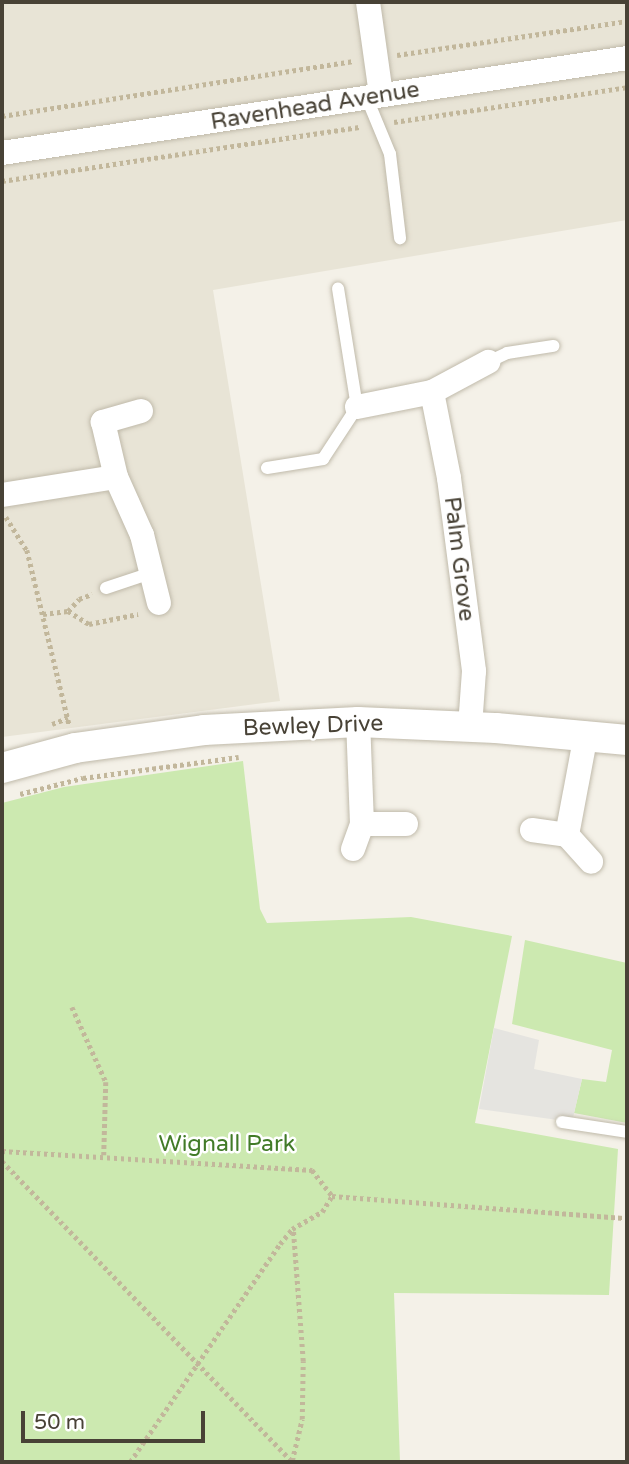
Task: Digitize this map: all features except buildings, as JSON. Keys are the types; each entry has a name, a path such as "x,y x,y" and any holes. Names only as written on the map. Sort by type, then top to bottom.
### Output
{"street":[{"path":"368,2 375,58 374,96"},
{"name":"Ravenhead Avenue","path":"2,153 627,58"},
{"path":"357,407 432,392 488,362"},
{"name":"Palm Grove","path":"432,392 449,478 474,671 470,727"},
{"path":"141,411 103,422 116,477 142,535 151,573 151,610"},
{"path":"2,495 116,477"},
{"path":"353,849 362,824 358,722"},
{"name":"Bewley Drive","path":"8,782 75,748 204,730 358,722 586,734 627,740"},
{"path":"567,835 586,734"},
{"path":"362,824 407,824"},
{"path":"532,830 567,835 591,862"}],"lane":[{"path":"374,96 375,124 390,154 400,238"},
{"path":"267,468 324,459 357,407 338,289"},
{"path":"488,362 507,353 552,346"},
{"path":"106,588 151,573"},
{"path":"562,1122 627,1132"}],"path":[{"path":"2,116 627,21"},
{"path":"2,181 627,87"},
{"path":"2,510 27,550 75,748"},
{"path":"68,611 79,599 106,588"},
{"path":"43,614 68,611 89,624 136,611 151,610"},
{"path":"8,782 83,778 248,756"},
{"path":"72,1007 106,1082 104,1155"},
{"path":"2,1151 104,1155 312,1170 332,1196 627,1219"},
{"path":"2,1161 292,1462"},
{"path":"130,1462 196,1363 292,1229 315,1218 332,1196"},
{"path":"292,1229 303,1361 302,1419 292,1462"}],"shaded area":[{"path":"2,2 627,2 627,220 213,290 280,701 2,737"},
{"path":"494,1028 539,1040 534,1069 582,1079 572,1122 479,1109"}],"green space":[{"name":"Wignall Park","path":"243,761 260,909 267,923 411,917 512,936 475,1123 618,1149 609,1295 394,1293 400,1462 2,1462 2,803 64,787"},
{"path":"525,940 627,963 627,1123 574,1113 582,1079 606,1082 612,1050 512,1024"}]}
